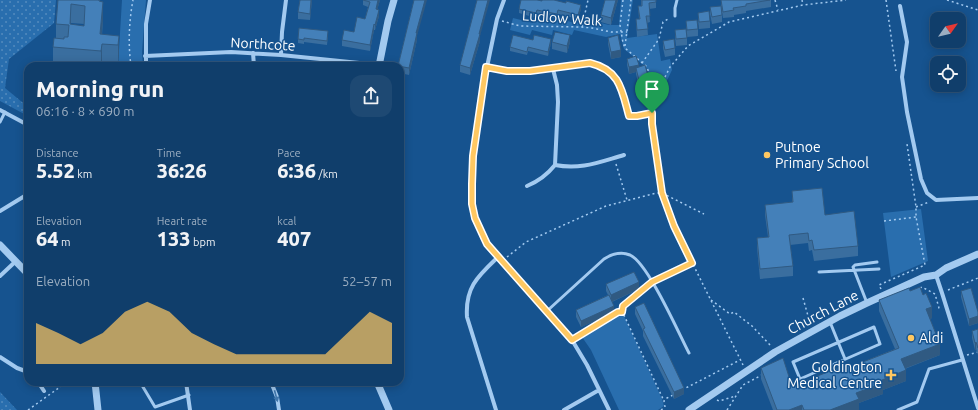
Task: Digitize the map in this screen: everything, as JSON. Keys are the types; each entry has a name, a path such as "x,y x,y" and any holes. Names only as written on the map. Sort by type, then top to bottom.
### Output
{"street":[{"path":"146,62 146,24 150,0"},
{"path":"281,55 286,0"},
{"path":"380,62 394,0"},
{"path":"504,0 486,67 473,156 472,204 475,218 487,244 572,340 587,365 608,410"},
{"path":"900,6 906,42 902,77 907,112 921,179 927,193 936,200 978,198"},
{"name":"Northcote","path":"145,56 231,52 281,55 350,62"},
{"path":"253,54 254,62"},
{"path":"486,67 507,71 530,71 553,69 576,64 590,63 599,65 610,71 617,80 629,116"},
{"path":"527,186 537,182 548,174 555,166 558,102 557,85 553,69"},
{"path":"0,110 24,123"},
{"path":"555,166 579,168 624,155"},
{"path":"0,211 24,196"},
{"path":"0,245 24,270"},
{"name":"Church Lane","path":"689,410 775,352 830,322 866,303 924,277 936,275 946,268 978,254"},
{"path":"496,410 467,316 466,304 469,292 476,281 498,257"},
{"path":"0,276 16,261"},
{"path":"936,275 978,408"},
{"path":"0,357 16,368 24,371"},
{"path":"41,386 44,391"},
{"path":"95,386 98,410"},
{"path":"187,386 190,410"},
{"path":"273,386 279,410"},
{"path":"379,386 388,410"},
{"path":"564,410 599,390"}],"lane":[{"path":"676,16 675,8 677,0"},
{"path":"0,122 5,112"},
{"path":"547,311 604,259 613,254 622,253 631,255 638,261 652,283 689,353"},
{"path":"866,303 860,283 853,271 853,267 855,265 877,262"},
{"path":"819,272 879,269"},
{"path":"830,322 845,359"},
{"path":"874,327 880,344 800,379 793,362 838,342 874,327"},
{"path":"898,410 917,402 929,369 962,359"},
{"path":"142,386 155,407 189,395"}],"path":[{"path":"131,62 130,13 133,0"},
{"path":"582,27 588,0"},
{"path":"623,0 620,31 624,48 649,70 656,96"},
{"path":"624,48 631,0"},
{"path":"775,0 778,11"},
{"path":"802,0 803,5"},
{"path":"753,380 740,360 692,263 674,226 662,193 652,124 652,113 656,96 670,67 688,46 729,22 803,5 846,0"},
{"path":"947,0 978,10"},
{"path":"642,63 659,39 663,22 676,16"},
{"name":"Ludlow Walk","path":"498,19 520,26 582,27 611,32 627,32"},
{"path":"629,116 652,113"},
{"path":"614,158 627,200"},
{"path":"502,261 526,242 606,206 656,193 662,193 704,214"},
{"path":"883,296 879,285 925,265 916,216 916,207 936,200"},
{"path":"884,221 916,216"},
{"path":"661,410 666,407 664,401 622,312 623,306 652,283 692,263"},
{"path":"942,293 978,278"},
{"path":"915,290 922,287 935,294 939,308 948,313"},
{"path":"803,298 813,332"},
{"path":"710,299 730,314 734,312"},
{"path":"734,308 734,312 769,343 775,352"},
{"path":"572,340 618,312 622,312"},
{"path":"962,359 978,352"},
{"path":"664,401 665,399 740,360"},
{"path":"727,410 743,385 764,374"},
{"path":"709,396 719,401 736,396"}],"shaded area":[{"path":"0,0 56,0 54,23 9,59 5,88 24,104 24,114 0,101"},
{"path":"122,0 146,0 142,52 143,62 118,62"},
{"path":"621,0 633,0 627,38 657,34 661,61 670,59 672,70 660,95 653,101 655,96 648,71 645,66 624,49 620,34 606,37 574,30 572,35 553,30 552,35 532,30 530,35 510,30 513,18 533,23 535,18 554,23 556,18 575,23 576,17 609,25 619,25"},
{"path":"921,209 928,261 891,277 883,213"},
{"path":"618,313 624,316 662,399 664,406 658,410 619,410 591,350 582,337 583,334"},
{"path":"0,392 17,410 0,410"}],"building":[{"path":"58,0 99,0 103,2 100,34 119,36 118,45 102,44 101,51 53,47 54,38 64,39 64,37 68,37 69,25 56,24","holes":["71,4 85,6 84,26 70,24"]},
{"path":"300,0 311,0 310,14 298,12"},
{"path":"363,0 378,0 376,9 379,10 375,25 374,24 370,45 342,40 344,30 354,32 357,17 365,19 370,2"},
{"path":"414,0 425,0 416,33 409,68 404,67 404,62 399,62"},
{"path":"477,0 488,0 470,68 460,65"},
{"path":"521,0 554,0 566,3 566,1 581,5 578,15 558,10 557,14 537,10 536,13 519,9"},
{"path":"605,0 616,0 611,18 601,15"},
{"path":"642,0 656,0 656,2 649,3 650,16 646,16 648,29 637,30 636,19 640,19 638,6 642,6"},
{"path":"721,0 770,0 746,4 746,6 733,8 734,10 723,12"},
{"path":"721,6 722,15 712,17 710,7"},
{"path":"709,11 710,21 699,22 698,13"},
{"path":"697,20 698,29 687,30 686,21"},
{"path":"299,28 328,31 327,41 304,38 304,40 298,39"},
{"path":"686,29 687,38 676,39 675,30"},
{"path":"555,32 570,35 567,46 552,42"},
{"path":"513,35 533,40 534,35 551,39 548,52 528,47 527,52 510,47"},
{"path":"618,35 621,50 611,52 608,38"},
{"path":"674,39 675,48 665,50 663,41"},
{"path":"636,56 639,65 629,67 627,59"},
{"path":"645,65 653,94 643,97 636,68"},
{"path":"822,188 825,215 854,211 858,246 814,250 812,240 809,241 808,233 789,235 793,266 760,269 757,238 769,237 765,205 793,202 792,191"},
{"path":"634,272 639,282 611,295 606,284"},
{"path":"920,287 923,295 926,293 932,307 926,309 940,344 901,359 906,370 882,380 883,383 856,393 859,399 830,410 804,410 802,405 789,410 777,410 761,368 783,358 792,386 848,364 850,367 899,348 879,300 909,288 910,291"},
{"path":"971,288 978,316 969,319 961,291"},
{"path":"609,295 614,306 581,321 576,310"},
{"path":"644,303 684,388 674,392 643,329 645,328 635,307"},
{"path":"978,329 978,348 972,331"}],"place":[{"name":"Putnoe Primary School","path":"767,155"},
{"name":"Aldi","path":"911,338"},
{"name":"Goldington Medical Centre","path":"891,375"}],"route":[{"path":"590,63 599,65 610,71 617,80 629,116 652,113 652,124 662,193 674,226 692,263 652,282 653,283 623,306 622,312 618,312 572,340 487,244 475,218 472,204 473,156 486,67 507,71 530,71 553,69 576,64 590,63"}]}
